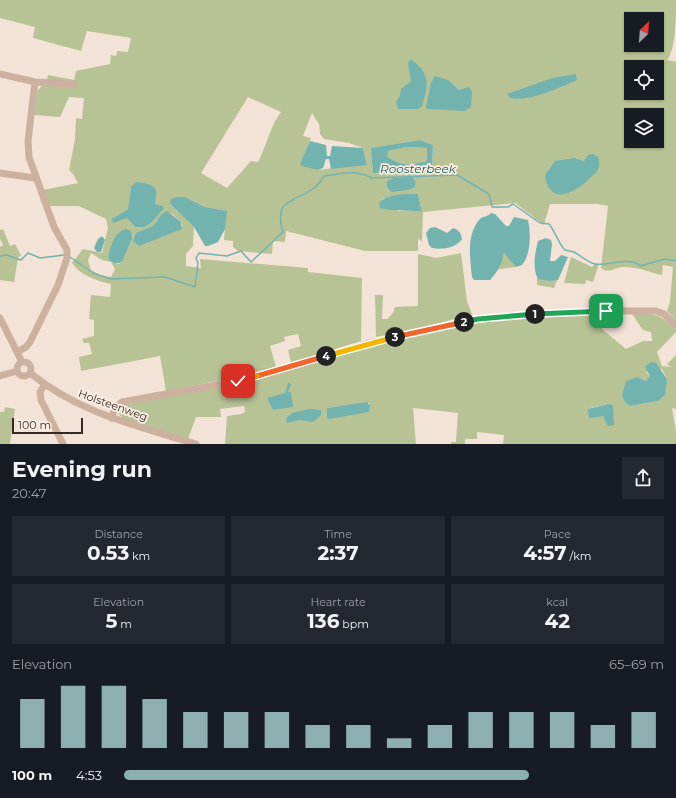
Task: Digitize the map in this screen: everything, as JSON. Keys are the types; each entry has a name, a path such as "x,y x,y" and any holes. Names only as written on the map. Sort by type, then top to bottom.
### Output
{"street":[{"path":"0,74 35,82 74,84"},
{"path":"17,352 26,347 30,342 58,284 67,258 67,250 54,227 35,178 28,149 35,82"},
{"path":"0,173 35,178"},
{"path":"111,418 116,407 122,402 238,381 366,344 478,319 599,311 656,311 664,314 676,325"},
{"path":"0,318 22,362 30,365 30,373 24,376 19,375 16,371"},
{"path":"16,371 17,366 22,362"},
{"path":"0,376 16,371"},
{"name":"Holsteenweg","path":"30,373 77,404 111,418 196,444"},
{"path":"45,384 40,392 41,400 63,444"}],"green space":[{"path":"0,0 676,0 674,41 667,60 676,62 676,320 667,311 670,302 673,267 663,265 662,275 633,267 622,267 609,271 601,268 608,206 598,204 550,204 544,225 515,203 423,212 422,241 418,239 418,251 365,251 286,231 285,242 273,241 272,254 238,251 233,247 233,241 224,240 226,211 205,207 185,197 177,197 170,204 194,227 193,246 186,254 186,266 201,268 200,259 308,268 308,272 362,278 361,341 291,363 288,350 301,346 298,334 284,337 285,341 270,346 276,367 262,372 166,391 160,356 81,371 79,357 92,354 89,343 84,343 82,339 94,336 94,320 89,319 91,295 110,297 111,284 89,277 72,263 83,249 102,253 108,228 106,219 79,206 49,206 43,190 78,183 69,170 75,139 76,118 82,119 84,98 69,97 60,117 33,115 38,90 47,80 48,75 74,80 76,71 110,64 111,55 116,56 117,51 128,52 131,38 87,31 81,51 33,38 35,27 0,18","holes":["248,97 281,112 274,123 258,162 251,161 227,188 201,173","312,113 319,124 320,134 324,139 349,143 363,148 367,164 318,170 301,164 311,138 303,136","420,140 433,145 432,172 373,173 372,148","412,177 416,181 415,187 409,190 394,178","131,188 155,199 155,204 162,206 152,222 145,227 135,227 127,218 113,218 128,209","418,194 422,212 410,210 398,211 382,199 392,196","171,213 181,222 183,226 145,231 153,226 157,220","132,239 122,262 118,264 111,262 108,258","91,253 102,260 111,262 115,269 111,277 100,275 91,270 88,260"]},
{"path":"407,147 428,148 427,160 413,166 401,164 387,156 387,151"},
{"path":"3,229 10,246 15,244 21,255 18,258 14,282 0,280 0,247 3,245 0,239 0,230"},
{"path":"461,253 467,301 472,314 419,329 376,337 375,295 383,295 382,319 387,319 393,313 395,307 418,306 418,254 436,258"},
{"path":"506,253 516,267 499,269 494,273 500,267 503,254 504,255"},
{"path":"571,257 592,267 596,263 599,264 593,282 586,280 585,284 564,283"},
{"path":"537,277 538,279 557,280 554,288 537,285"},
{"path":"632,314 646,314 661,317 676,329 676,332 657,352 662,366 671,367 667,364 676,355 676,409 672,408 676,431 676,444 503,444 504,435 477,432 477,439 465,439 465,444 451,444 451,442 456,442 458,413 413,408 416,444 225,444 227,416 245,412 244,406 220,409 221,417 196,417 188,439 123,419 119,414 122,406 128,404 216,387 363,347 479,321 603,315 601,320 602,329 626,349 643,341 652,341 651,332 643,330","holes":["662,369 667,379 658,401 630,406 642,379 646,381 650,376 646,372","369,403 369,412 327,417 327,408","608,404 606,421 604,416 590,408"]},
{"path":"5,407 15,409 10,444 0,444 0,412 4,412"}],"water":[{"path":"410,60 420,67 426,77 427,86 425,96 422,106 418,109 398,109 396,101 400,96 401,89 411,81 408,63"},
{"path":"576,74 577,80 534,97 518,99 510,98 507,94 552,78"},
{"path":"435,76 448,80 459,90 469,87 472,92 471,107 465,111 427,109 426,107 431,83"},
{"path":"420,140 433,145 432,172 373,173 371,148","holes":["407,147 427,148 427,160 415,165 400,163 387,156 388,151"]},
{"path":"310,141 326,145 327,156 330,156 332,146 363,148 367,165 331,169 329,159 326,159 323,168 318,170 302,166 300,164"},
{"path":"593,154 598,157 599,168 577,189 563,194 557,194 547,185 545,175 555,161 574,158 584,161 588,155"},
{"path":"412,177 416,181 415,187 409,190 391,192 387,187 387,181 394,178"},
{"path":"136,182 153,186 156,193 155,204 163,206 164,209 149,225 145,227 135,227 127,218 113,223 113,218 128,209 131,187"},
{"path":"418,194 422,212 380,208 379,203 387,197"},
{"path":"185,197 205,207 227,211 225,229 218,242 205,246 194,227 170,204 171,199"},
{"path":"167,211 181,222 182,229 139,246 133,241 136,233 153,226 161,215"},
{"path":"491,213 495,214 506,226 509,226 514,217 528,220 530,231 529,250 522,265 516,267 504,253 501,264 490,280 474,280 472,277 470,254 471,239 480,219"},
{"path":"435,227 447,233 453,228 459,232 462,239 448,248 432,248 429,245 426,233 430,228"},
{"path":"126,229 131,231 132,239 122,262 112,262 108,258 113,240 118,234"},
{"path":"102,236 105,240 101,252 97,252 94,248 98,239"},
{"path":"546,238 551,240 552,244 550,261 555,261 561,255 568,257 558,280 549,281 538,279 536,275 535,260 538,241"},
{"path":"651,362 656,363 667,379 665,395 658,401 630,406 625,402 622,395 626,381 637,377 646,381 650,376 645,367"},
{"path":"288,383 291,384 288,392 291,392 293,407 273,410 267,398 285,393"},
{"path":"367,402 370,406 369,412 329,419 327,418 327,408"},
{"path":"608,404 613,405 614,425 608,426 603,416 589,418 588,409"},
{"path":"309,409 321,410 321,415 313,422 300,420 287,423 286,418 292,413"}],"waterway":[{"name":"Roosterbeek","path":"70,257 93,273 110,279 165,277 195,287 198,263 196,258 199,253 227,256 241,251 251,262 283,232 281,213 283,207 287,203 307,193 315,187 324,176 354,173 372,178 457,175 489,194 492,207 508,207 513,204 540,223 549,224 565,250 574,252 592,263 601,264 631,262 640,266 665,259 676,261"},
{"name":"Roosterbeek","path":"0,256 6,255 21,260 28,253 40,258 64,255"}],"route":[{"path":"238,381 366,344 478,319 530,314 606,311"}]}
